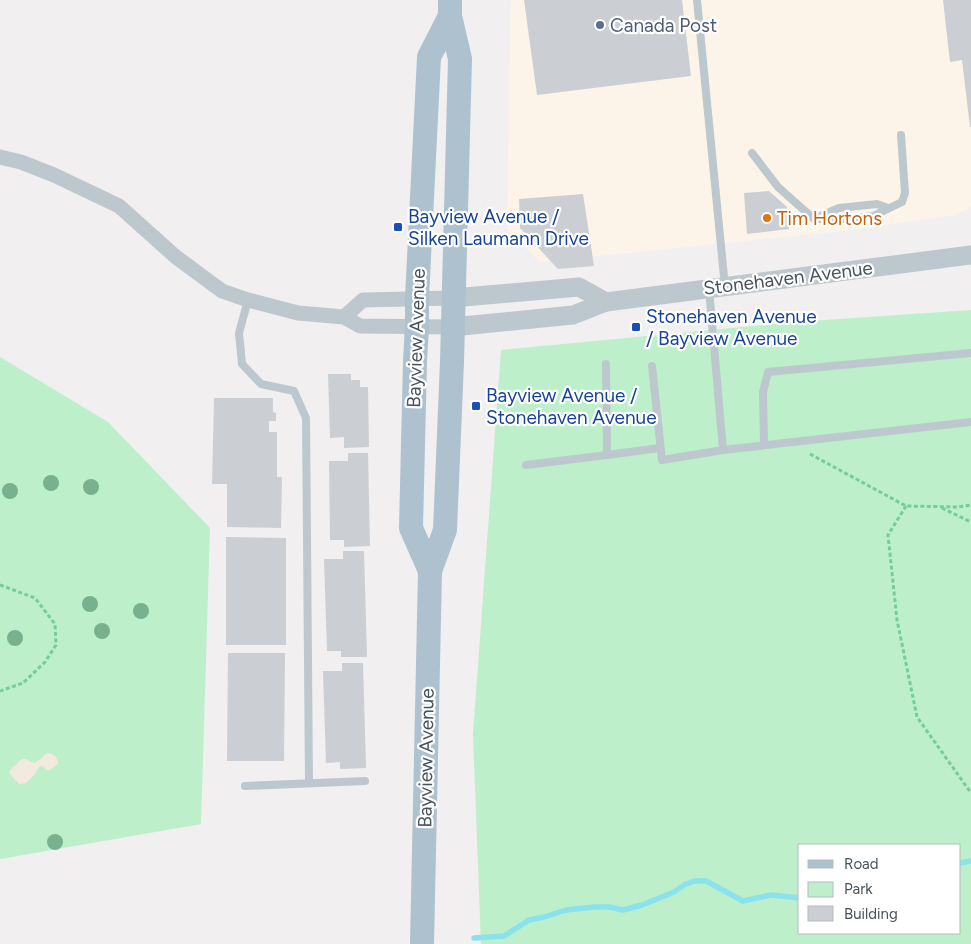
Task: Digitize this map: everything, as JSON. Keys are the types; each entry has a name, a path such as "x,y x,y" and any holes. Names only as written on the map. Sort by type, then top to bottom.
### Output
{"main road":[{"name":"Bayview Avenue","path":"422,944 430,571 445,530 453,298 460,58 450,8"},
{"name":"Bayview Avenue","path":"430,571 411,528 417,327 416,298 429,57 450,8"}],"street":[{"path":"0,157 21,162 54,175 119,206 176,257 222,291 298,313 344,317 360,326 452,327"},
{"name":"Stonehaven Avenue","path":"452,327 573,315 606,302 971,255"},
{"path":"344,317 363,300 453,298 579,287 606,302"}],"lane":[{"path":"697,0 717,288 723,450"},
{"path":"752,153 778,187 814,219 845,219 873,216 902,202 905,193 901,135"},
{"path":"814,219 839,208 877,204 888,208"},
{"path":"248,300 239,333 242,364 261,384 294,391 306,418 310,783"},
{"path":"764,446 763,392 768,372 971,353"},
{"path":"606,364 607,455"},
{"path":"652,366 662,460 723,450 971,422"},
{"path":"526,465 660,448"},
{"path":"245,786 365,781"}],"path":[{"path":"790,443 906,506 958,507 971,505"},
{"path":"906,506 888,535 897,620 917,718 971,793"},
{"path":"940,506 971,522"},
{"path":"0,585 36,598 55,624 56,646 45,662 23,683 0,691"}],"shaded area":[{"path":"511,0 971,0 971,207 955,215 843,231 540,262 507,230"}],"green space":[{"path":"971,310 971,944 481,944 473,734 501,350 796,322"},
{"path":"0,357 108,422 210,528 201,824 0,859"}],"sand":[{"path":"49,753 55,757 58,764 50,770 42,766 39,767 26,783 19,784 9,773 22,759 34,763"}],"building":[{"path":"524,0 682,0 691,76 537,95"},
{"path":"943,0 971,0 971,127 962,60 950,62"},
{"name":"Tim Hortons","path":"769,191 787,207 789,229 747,234 744,193"},
{"path":"583,194 594,266 558,269 520,228 519,199"},
{"path":"328,374 351,374 351,380 360,380 360,387 368,387 369,447 344,448 344,437 330,438"},
{"path":"214,398 273,398 273,412 276,413 276,421 269,421 269,432 277,432 277,477 282,477 281,528 227,527 227,484 212,484"},
{"path":"348,453 368,453 370,546 344,547 344,540 330,540 329,461 348,461"},
{"path":"226,537 286,538 286,645 226,645"},
{"path":"343,551 364,551 367,657 341,657 341,651 327,651 324,559 343,559"},
{"path":"228,653 285,653 284,761 227,761"},
{"path":"342,663 363,663 366,768 340,769 340,762 326,763 323,671 342,671"}],"waterway":[{"path":"961,863 971,861"},
{"path":"474,938 504,936 529,920 566,910 594,907 609,907 623,910 642,905 674,892 694,881 706,881 743,901 771,895 798,898"}],"place":[{"name":"Canada Post","path":"600,25"},
{"name":"Tim Hortons","path":"767,218"},
{"name":"Bayview Avenue / Silken Laumann Drive","path":"398,227"},
{"name":"Stonehaven Avenue / Bayview Avenue","path":"636,327"},
{"name":"Bayview Avenue / Stonehaven Avenue","path":"476,406"}]}
